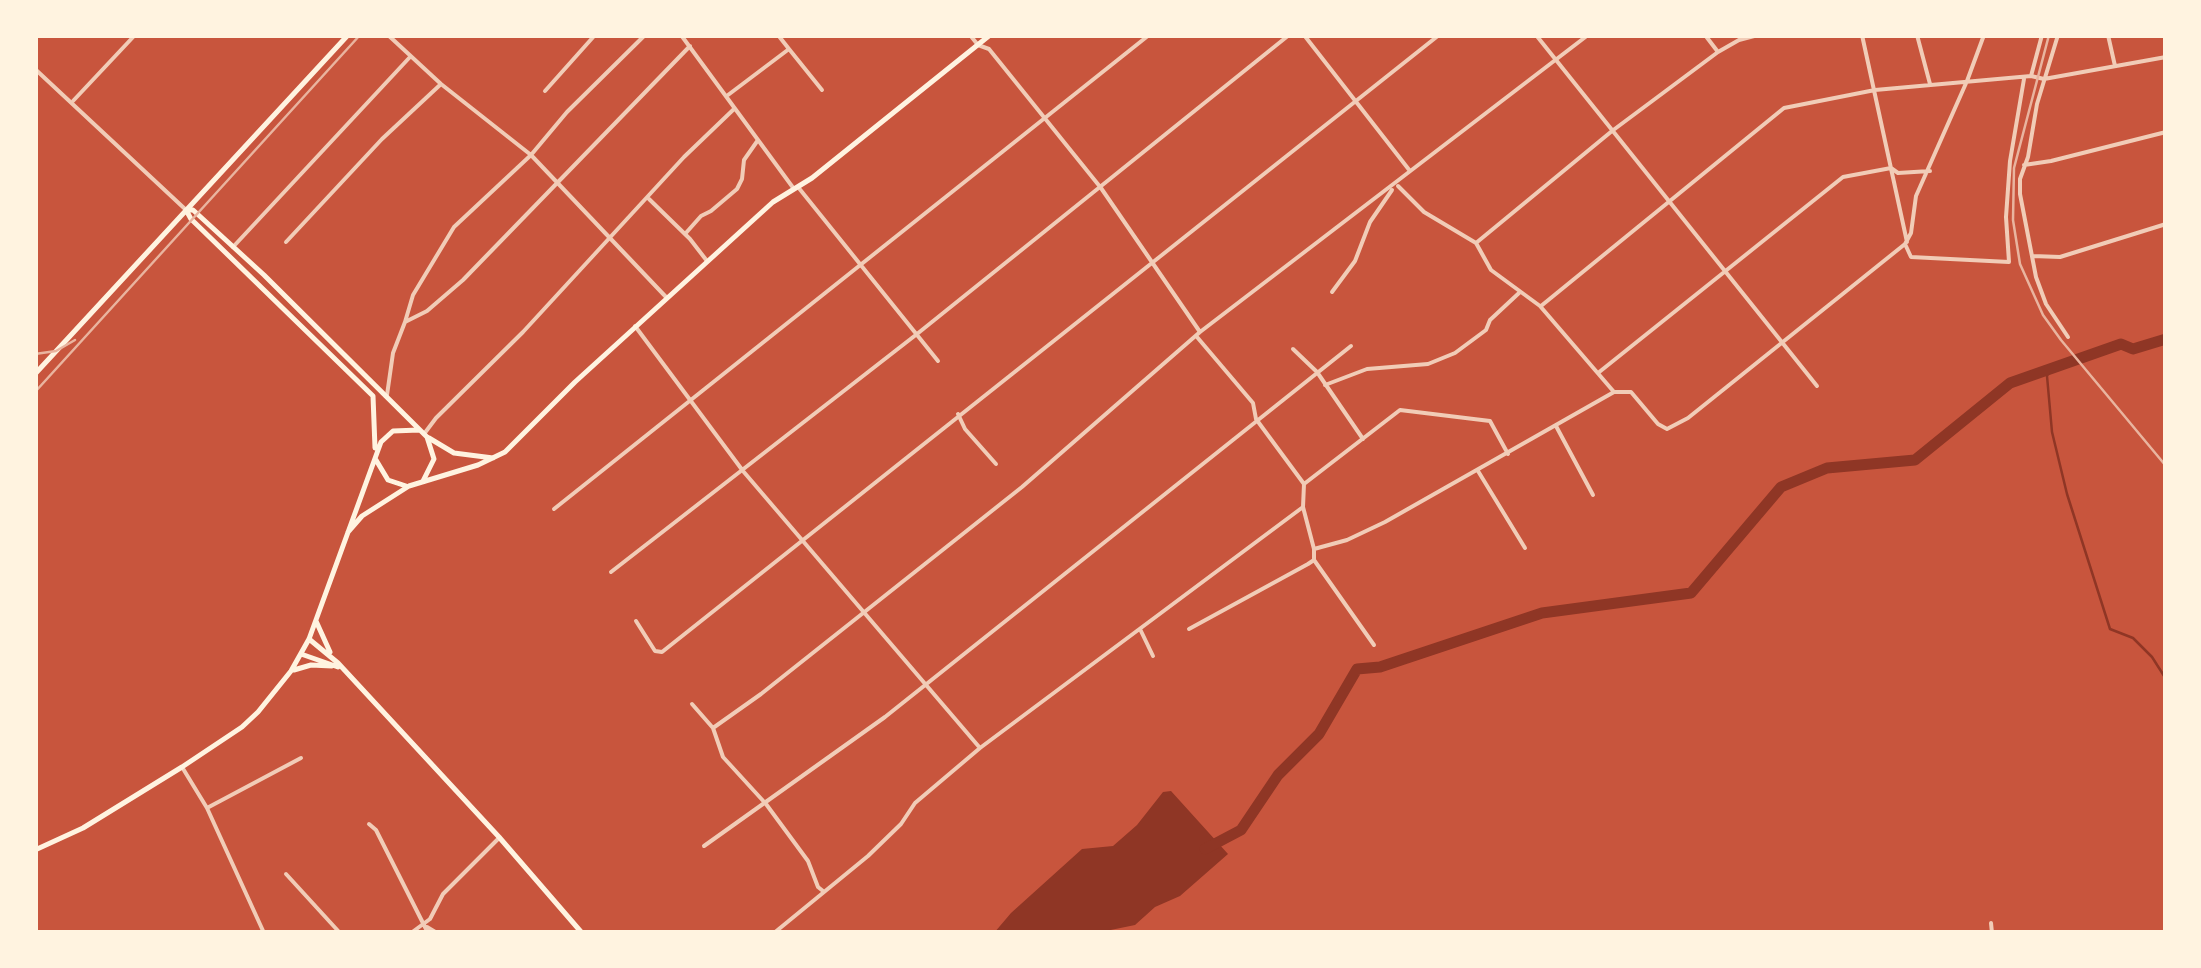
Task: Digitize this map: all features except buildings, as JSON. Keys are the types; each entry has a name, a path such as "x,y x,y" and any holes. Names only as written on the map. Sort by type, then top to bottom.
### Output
{"main road":[{"path":"35,374 348,35"},
{"path":"348,532 362,516 410,486 496,458 772,202 796,188 990,35"},
{"path":"187,213 193,210 388,394 424,434 454,453 496,458"},
{"path":"187,213 373,396 378,467 388,480 410,486"},
{"path":"35,850 84,828 242,727 291,671 310,639 381,442 393,431 424,434"},
{"path":"421,483 434,460 424,434"},
{"path":"316,619 337,664"},
{"path":"310,639 500,837 582,933"},
{"path":"302,654 337,664"},
{"path":"291,671 337,664"}],"street":[{"path":"73,101 135,35"},
{"path":"388,35 441,84 531,155 666,297"},
{"path":"546,91 595,35"},
{"path":"388,394 393,352 413,295 454,227 531,155 567,112 646,35"},
{"path":"682,35 758,140 938,360"},
{"path":"778,35 822,90"},
{"path":"970,35 988,49 1101,188 1153,260 1199,335 1253,402 1256,419 1304,484 1303,507 1314,560 1374,645"},
{"path":"554,509 1149,35"},
{"path":"611,572 918,334 1289,35"},
{"path":"1304,35 1410,171"},
{"path":"636,621 655,651 662,652 1439,35"},
{"path":"1536,35 1817,386"},
{"path":"712,728 761,694 1022,487 1199,335 1588,35"},
{"path":"1706,35 1718,52"},
{"path":"1476,243 1612,130 1718,52 1758,35"},
{"path":"1862,35 1911,257 2009,262 2006,217 2010,161 2024,79"},
{"path":"1917,35 1930,84"},
{"path":"1314,549 1347,540 1478,472 1614,392 1631,392 1667,429 1688,418 1906,243 1916,196 1930,171 1984,35"},
{"path":"2031,76 2042,35"},
{"path":"2058,35 2044,79 2020,194 2046,304 2068,337"},
{"path":"2108,35 2115,66"},
{"path":"405,322 427,311 463,280 690,46"},
{"path":"728,94 789,48"},
{"path":"233,248 410,57"},
{"path":"1540,306 1784,108 1875,90 2031,76 2044,79 2166,57"},
{"path":"35,69 187,213"},
{"path":"286,242 382,139 441,84"},
{"path":"424,434 734,109"},
{"path":"2024,165 2166,132"},
{"path":"685,234 736,189 742,179 744,160 758,140"},
{"path":"1598,373 1842,177 1891,168 1898,173 1930,171"},
{"path":"1396,184 1424,212 1476,243 1491,270 1540,306 1614,392"},
{"path":"1332,292 1355,261 1370,222 1396,184"},
{"path":"647,197 706,260"},
{"path":"2032,256 2060,257 2166,224"},
{"path":"1325,385 1367,369 1428,364 1455,353 1486,330 1490,320 1519,293"},
{"path":"635,326 801,540 980,748"},
{"path":"704,846 884,717 1351,346"},
{"path":"1292,348 1317,372 1363,440"},
{"path":"1304,484 1400,410 1490,421 1508,454"},
{"path":"958,414 965,429 996,464"},
{"path":"1556,426 1593,495"},
{"path":"1478,472 1525,548"},
{"path":"774,933 868,856 900,824 914,803 980,748 1303,507"},
{"path":"1189,628 1314,560"},
{"path":"1140,629 1153,656"},
{"path":"692,704 712,728 723,757 766,804 808,861 823,891"},
{"path":"208,808 301,758"},
{"path":"182,767 208,808 264,933"},
{"path":"370,824 428,933"},
{"path":"411,933 430,919 443,894 500,837"},
{"path":"286,874 340,933"},
{"path":"1991,923 1992,933"},
{"path":"423,924 437,933"}],"shaded area":[{"path":"1171,791 1228,854 1180,896 1155,907 1135,925 1096,933 994,933 1082,849 1113,846 1137,825 1163,792"}],"waterway":[{"path":"1205,849 1241,830 1278,775 1319,734 1357,669 1380,667 1542,613 1691,593 1781,487 1827,468 1915,460 2010,383 2121,344 2133,349 2166,339"},
{"path":"2051,368 2047,376 2052,432 2067,494 2110,629 2133,638 2166,679"}],"tram line":[{"path":"35,392 360,35"},
{"path":"2049,35 2014,168 2013,220 2020,264 2043,315 2061,340 2166,466"},
{"path":"35,354 56,351 75,340"}]}
